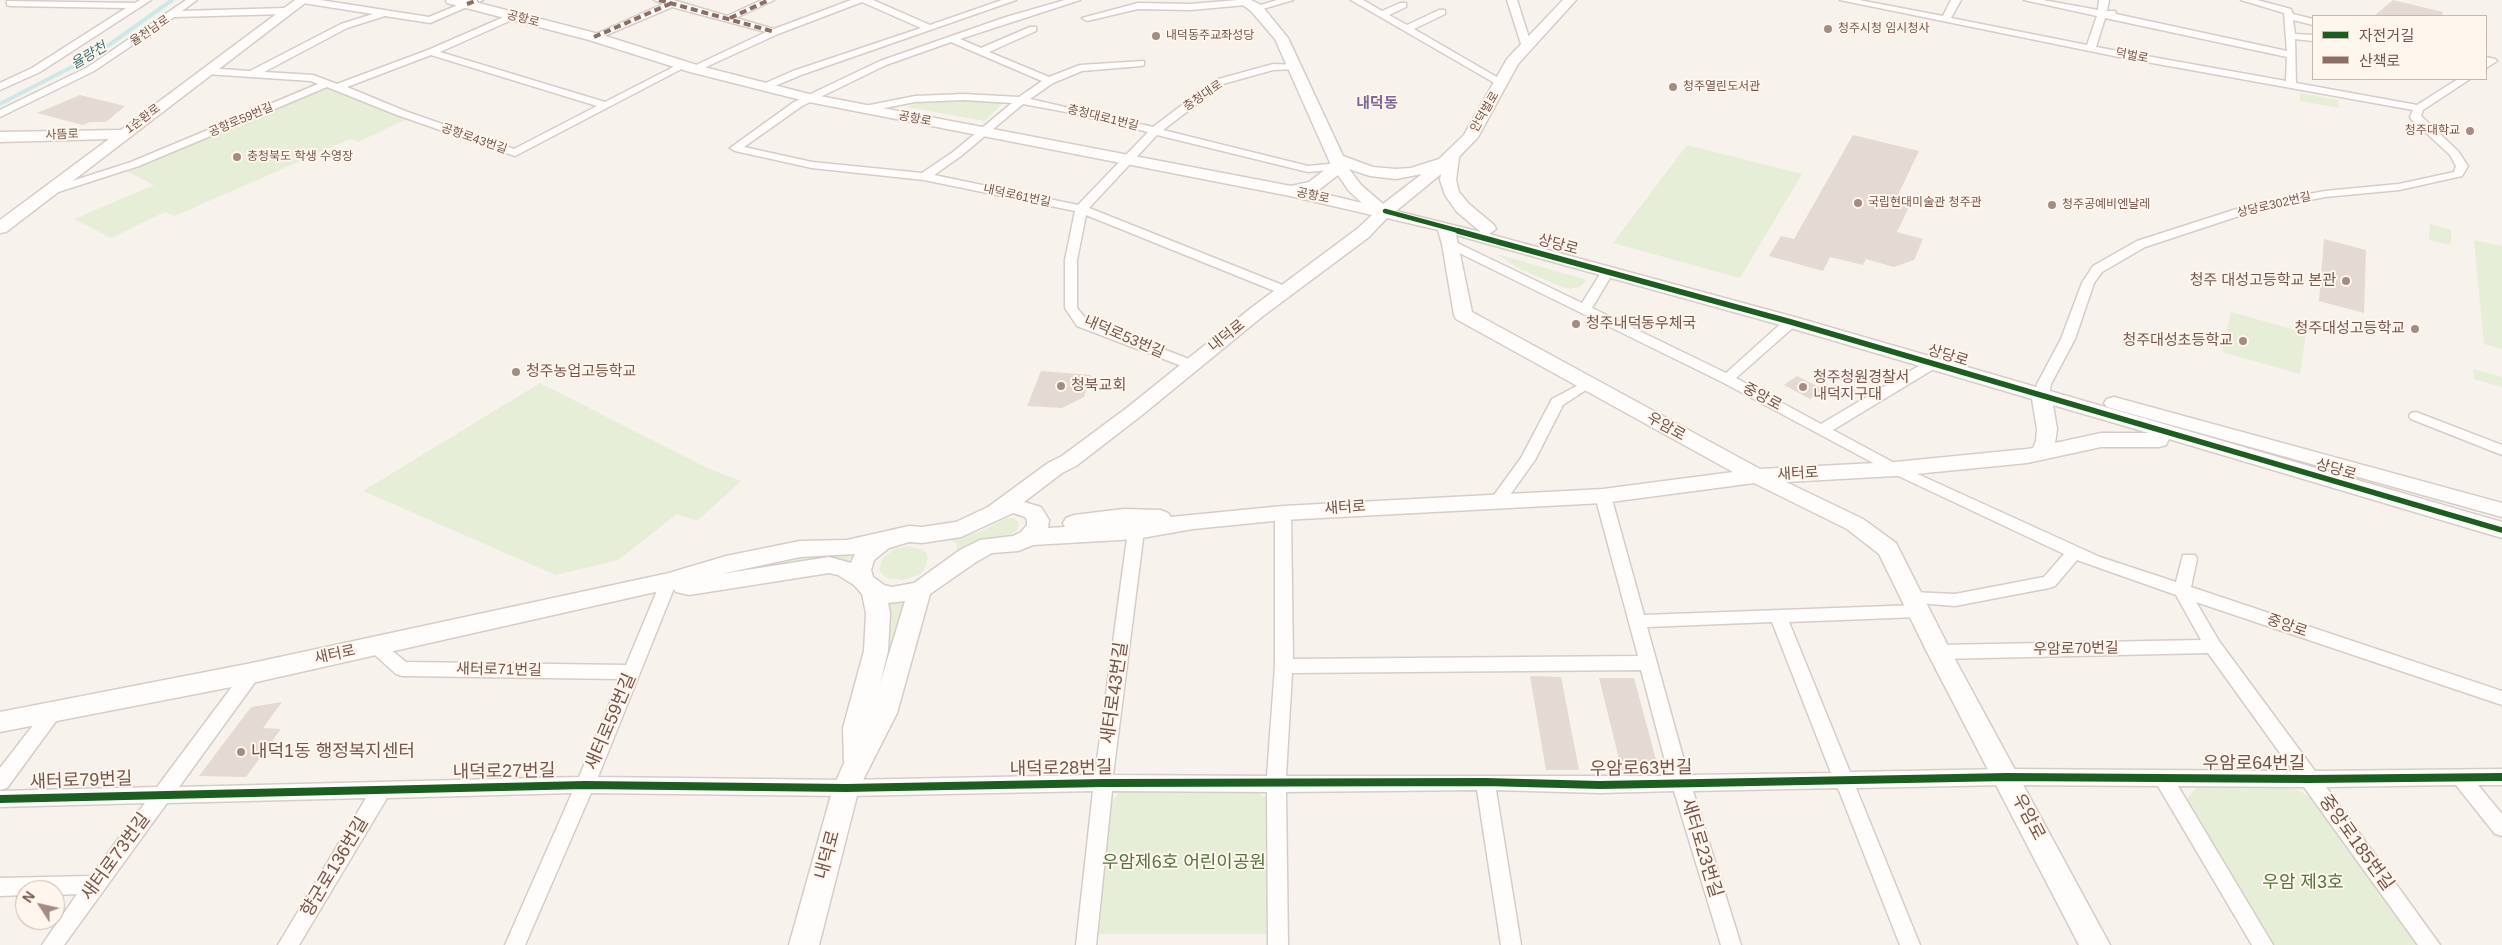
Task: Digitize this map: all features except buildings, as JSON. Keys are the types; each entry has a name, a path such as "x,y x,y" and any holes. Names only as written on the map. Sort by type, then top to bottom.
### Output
{"street":[{"name":"율천남로","path":"0,114 91,69 175,14 192,0"},
{"name":"공항로","path":"452,0 473,2 513,16 594,37 689,67 809,98 1385,211"},
{"path":"659,0 676,2 775,32"},
{"path":"730,18 769,0"},
{"name":"공항로43번길","path":"338,87 400,112 515,153 606,106 689,67 859,0"},
{"path":"865,0 927,27"},
{"path":"765,87 797,73 927,27 1011,0"},
{"path":"809,98 883,63 1053,2 1075,0"},
{"path":"1087,18 1138,6 1190,7 1288,0"},
{"path":"1356,0 1502,83"},
{"path":"1512,0 1527,47"},
{"name":"안덕벌로","path":"1385,211 1430,176 1470,137 1502,83 1512,62 1570,0"},
{"name":"덕벌로","path":"1845,0 2291,86 2419,108"},
{"path":"1946,20 1956,0"},
{"path":"2029,0 2102,14 2195,28 2250,47 2292,55"},
{"path":"2091,48 2102,14 2104,0"},
{"path":"2246,0 2312,22"},
{"path":"2269,0 2288,13"},
{"path":"0,8 12,2 142,3"},
{"path":"175,14 296,4 430,20 473,2"},
{"path":"594,37 676,2"},
{"path":"0,87 36,70 142,3"},
{"path":"1248,3 1282,38 1338,162 1355,188 1374,205 1385,211"},
{"name":"1순환로","path":"0,228 296,4"},
{"path":"1382,15 1403,5"},
{"path":"1407,29 1442,12"},
{"path":"252,74 344,26 384,13"},
{"path":"2288,13 2292,55 2291,86"},
{"path":"206,71 313,78 338,87 431,52 513,16"},
{"path":"993,24 1020,34"},
{"path":"980,52 1033,29"},
{"path":"2290,36 2312,38"},
{"path":"951,40 1049,82"},
{"path":"431,52 495,70 606,106"},
{"path":"924,177 984,132 1021,100 1049,82 1080,68 1141,63"},
{"name":"충청대로","path":"1081,209 1155,131 1220,82 1273,67 1296,67"},
{"path":"2419,108 2463,80"},
{"name":"공항로59번길","path":"51,191 135,164 326,84"},
{"name":"충청대로1번길","path":"864,109 915,99 964,97 1021,100 1308,169 1338,162"},
{"name":"내덕로61번길","path":"809,98 736,148 812,165 924,177 1081,209 1286,291"},
{"name":"상당로302번길","path":"2043,390 2068,339 2088,282 2097,269 2141,244 2250,209 2325,194 2399,187 2458,174 2462,166 2454,153 2415,117 2419,108"},
{"name":"사뜸로","path":"0,137 124,134"},
{"path":"1338,162 1370,172 1396,174 1414,172 1451,156"},
{"path":"1451,156 1448,180 1451,192 1463,208 1488,229"},
{"path":"1290,192 1314,186 1338,162"},
{"path":"1290,192 1350,214 1358,221 1361,235"},
{"name":"내덕로53번길","path":"1081,209 1071,260 1071,308 1082,323 1192,365"},
{"name":"상당로","path":"1385,211 1448,235 1608,272 1791,322 1932,364 2043,390 2502,510"},
{"name":"내덕로","path":"922,535 962,529 978,523 1023,518 1055,468 1069,461 1286,291 1361,235 1385,211"},
{"name":"상당로","path":"1448,235 1488,229 1592,255 2043,390 2196,442 2502,530"},
{"name":"중앙로","path":"1448,235 1584,310 1727,379 1895,469 2074,552 2182,591 2502,698"},
{"name":"우암로","path":"1448,235 1463,315 1757,476 1855,524 1888,549 1939,652 2095,945"},
{"path":"1584,310 1608,272"},
{"path":"1727,379 1791,322"},
{"name":"상당로","path":"1823,430 1932,364"},
{"path":"1497,502 1528,460 1557,402 1588,384"},
{"path":"2041,453 2047,429 2043,390"},
{"path":"2416,416 2502,450"},
{"name":"새터로","path":"1193,521 1389,505 1497,502 1603,496 1757,476 1895,469 2041,453 2110,439 2196,442"},
{"name":"새터로23번길","path":"1603,496 1681,784 1731,945"},
{"path":"1278,945 1276,784 1284,666 1283,513"},
{"path":"1023,518 1076,523 1124,516 1193,521"},
{"path":"1023,518 1136,531 1193,521"},
{"path":"669,581 689,587 829,565 845,569 868,584 892,595 920,590 933,584 943,574 988,546 1018,543 1023,518"},
{"name":"새터로43번길","path":"1086,945 1103,783 1136,531"},
{"path":"851,777 856,728 876,651 878,613 868,584 860,570 863,560 870,550 881,542 908,534 922,535 934,539 944,546 948,554 948,565 943,574"},
{"name":"새터로","path":"0,722 252,673 669,581 726,564 800,549 847,548 881,542"},
{"path":"1638,621 1778,616 1955,600 2049,582 2074,552"},
{"path":"2182,591 2189,559"},
{"name":"새터로59번길","path":"515,945 585,785 669,581"},
{"path":"851,777 884,713 920,590"},
{"name":"중앙로185번길","path":"2182,591 2213,646 2430,945"},
{"path":"1778,616 1910,945"},
{"name":"새터로71번길","path":"374,646 402,669 632,672"},
{"name":"우암로70번길","path":"1939,652 2213,646"},
{"path":"1284,666 1648,663"},
{"name":"새터로73번길","path":"52,945 252,673"},
{"name":"새터로79번길","path":"0,782 53,712"},
{"name":"내덕로","path":"804,945 851,777"},
{"name":"내덕로28번길","path":"851,777 1103,783 1276,784"},
{"name":"내덕로27번길","path":"162,794 851,777"},
{"name":"우암로63번길","path":"1276,784 1485,782 1600,785 2007,777"},
{"name":"우암로64번길","path":"2007,777 2164,779 2502,777"},
{"path":"2460,777 2502,828"},
{"path":"2164,779 2263,945"},
{"path":"1485,782 1510,935"},
{"name":"향군로136번길","path":"288,945 381,790"},
{"name":"새터로79번길","path":"0,799 162,794"},
{"path":"0,887 96,885"}],"green space":[{"name":"충청북도 학생 수영장","path":"325,88 407,119 358,142 350,139 175,216 165,212 111,238 74,219 154,185 128,172"},
{"path":"2300,93 2338,100 2339,108 2300,101"},
{"path":"924,101 1003,103 985,121 907,107"},
{"path":"1687,145 1802,174 1740,278 1613,243"},
{"path":"2430,224 2451,230 2451,245 2429,240"},
{"path":"2474,240 2502,246 2502,349 2484,344"},
{"path":"1497,254 1587,280 1580,287 1567,289 1518,268"},
{"path":"2231,312 2306,333 2300,374 2222,352"},
{"path":"2473,369 2502,377 2502,387 2474,379"},
{"path":"540,383 707,468 741,481 697,521 677,514 618,560 556,575 363,491"},
{"path":"1007,518 1014,518 1019,522 1018,529 1011,534 989,539 957,555 957,544 950,539 979,532"},
{"path":"909,546 926,553 928,558 924,570 919,575 903,580 887,578 882,574 879,569 883,558 894,549"},
{"path":"862,551 853,565 845,560 833,558 715,577 733,570 797,555"},
{"path":"905,602 879,689 888,604"},
{"name":"우암 제3호","path":"2289,785 2317,801 2417,945 2273,945 2186,800 2197,787"},
{"name":"우암제6호 어린이공원","path":"1255,791 1271,801 1273,934 1096,934 1108,807 1119,793"}],"waterway":[{"name":"율량천","path":"0,104 95,55 172,0"}],"marked path":[{"path":"467,4 478,0"},
{"path":"659,0 775,32"},
{"path":"730,18 769,0"},
{"path":"594,37 672,3"}],"cycle path":[{"path":"1385,211 1791,322 2502,530"},
{"path":"0,799 585,785 846,788 1103,783 1485,782 1600,785 2007,777 2309,779 2502,777"}],"place":[{"name":"청주시청 임시청사","path":"1828,29"},
{"name":"내덕동주교좌성당","path":"1156,36"},
{"name":"청주열린도서관","path":"1673,87"},
{"name":"청주대학교","path":"2470,131"},
{"name":"충청북도 학생 수영장","path":"237,157"},
{"name":"국립현대미술관 청주관","path":"1858,203"},
{"name":"청주공예비엔날레","path":"2052,205"},
{"name":"청주 대성고등학교 본관","path":"2346,281"},
{"name":"청주내덕동우체국","path":"1576,324"},
{"name":"청주대성고등학교","path":"2415,329"},
{"name":"청주대성초등학교","path":"2243,341"},
{"name":"청주농업고등학교","path":"516,372"},
{"name":"청북교회","path":"1061,386"},
{"name":"청주청원경찰서 내덕지구대","path":"1803,387"},
{"name":"내덕1동 행정복지센터","path":"241,752"}],"district":[{"name":"내덕동","path":"1377,104"}]}
